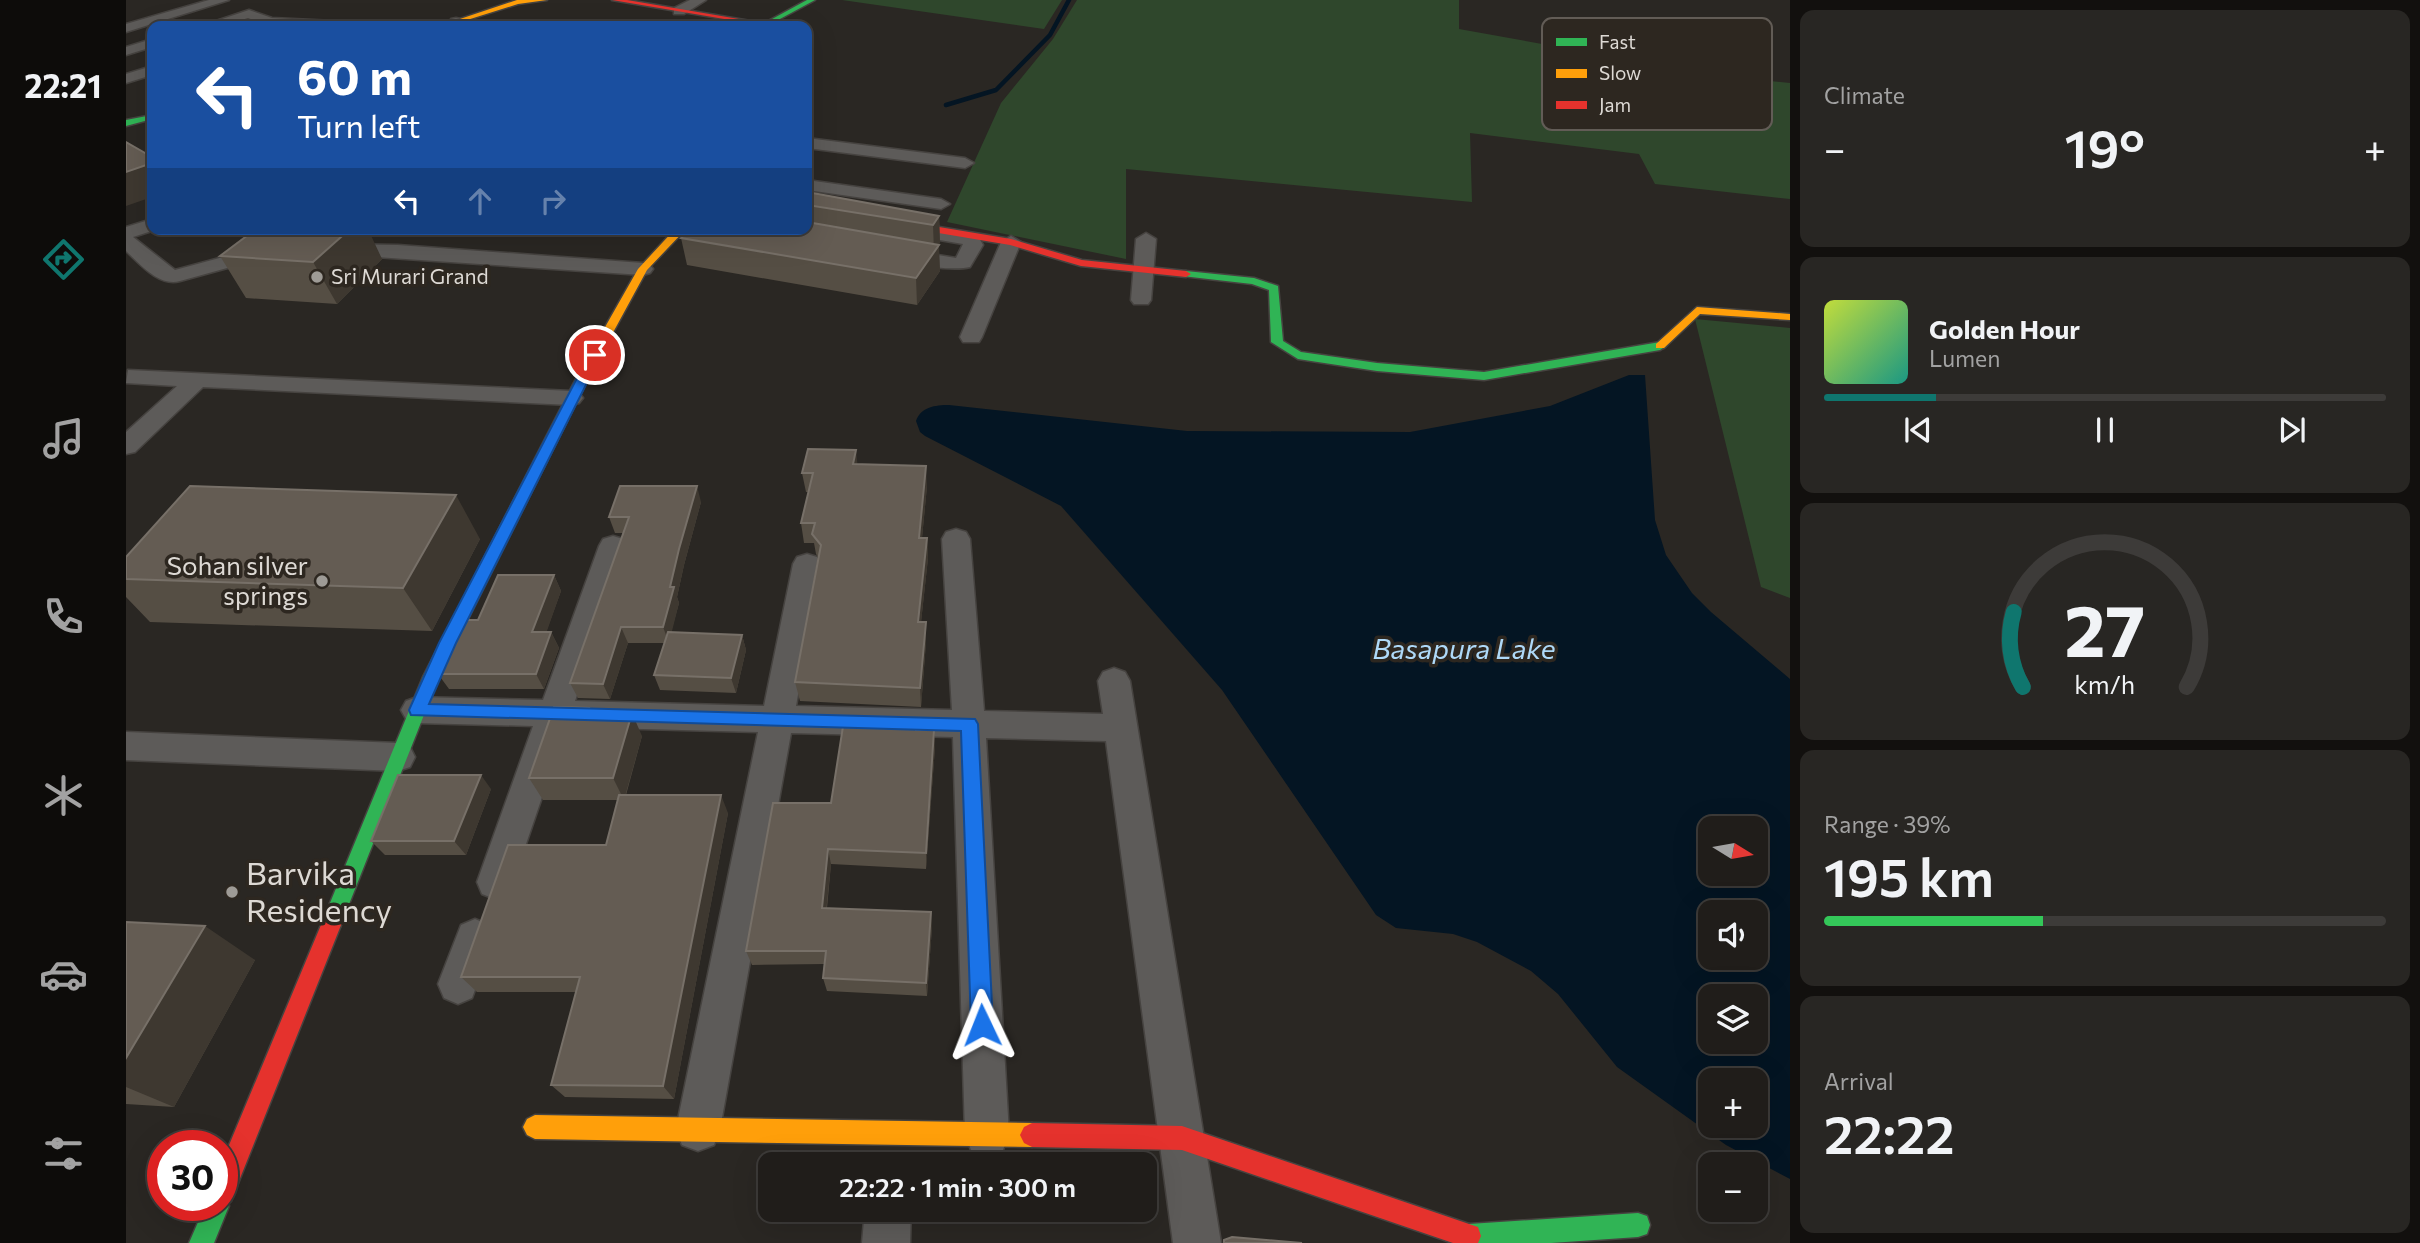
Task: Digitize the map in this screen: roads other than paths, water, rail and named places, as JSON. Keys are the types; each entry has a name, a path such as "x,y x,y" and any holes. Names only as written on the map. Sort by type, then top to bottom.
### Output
{"street":[{"path":"153,21 223,0"},
{"path":"458,21 517,2 544,0"},
{"path":"615,0 645,2 741,21"},
{"path":"679,10 700,0"},
{"path":"771,21 812,0"},
{"path":"225,21 249,14 267,21"},
{"path":"698,21 709,15"},
{"path":"126,29 147,23"},
{"path":"126,51 147,45"},
{"path":"126,79 147,72"},
{"path":"126,122 147,119"},
{"path":"812,144 965,163"},
{"path":"812,186 941,204"},
{"path":"812,211 1011,242 1082,263 1254,281 1275,288 1278,342 1298,355 1377,367 1484,376 1658,348 1697,310 1790,317"},
{"path":"812,211 973,243 963,262 959,264 886,252"},
{"path":"126,233 147,227"},
{"path":"383,251 396,235"},
{"path":"238,1152 430,677 571,398 643,269 675,235"},
{"path":"1141,300 1146,239"},
{"path":"126,241 158,269 173,277 258,253 287,249"},
{"path":"971,337 1011,242"},
{"path":"315,249 383,251 643,269"},
{"path":"128,377 571,398"},
{"path":"126,446 196,381"},
{"path":"956,540 969,724 987,1134"},
{"path":"458,984 613,546"},
{"path":"698,1129 807,564"},
{"path":"1114,681 1197,1243"},
{"path":"417,710 1121,728"},
{"path":"126,746 398,757"},
{"path":"535,1127 698,1129 893,1148 987,1134 1182,1138 1471,1239 1638,1226"},
{"path":"201,1243 211,1221"},
{"path":"886,1243 887,1222"}],"water":[{"name":"Basapura Lake","path":"1629,375 1645,375 1655,520 1666,555 1692,593 1711,612 1790,679 1790,1179 1768,1167 1768,1152 1739,1152 1716,1138 1768,1138 1768,1068 1698,1068 1698,1125 1617,1067 1558,994 1531,971 1477,942 1453,934 1396,928 1376,915 1222,690 1061,506 925,436 920,432 916,421 921,413 929,408 949,405 1187,431 1410,432 1550,406"}],"waterway":[{"path":"946,105 996,90 1050,35 1069,0"}],"place":[{"name":"Sri Murari Grand","path":"317,277"},
{"name":"Sohan silver springs","path":"322,581"},
{"name":"Barvika Residency","path":"232,892"}]}
